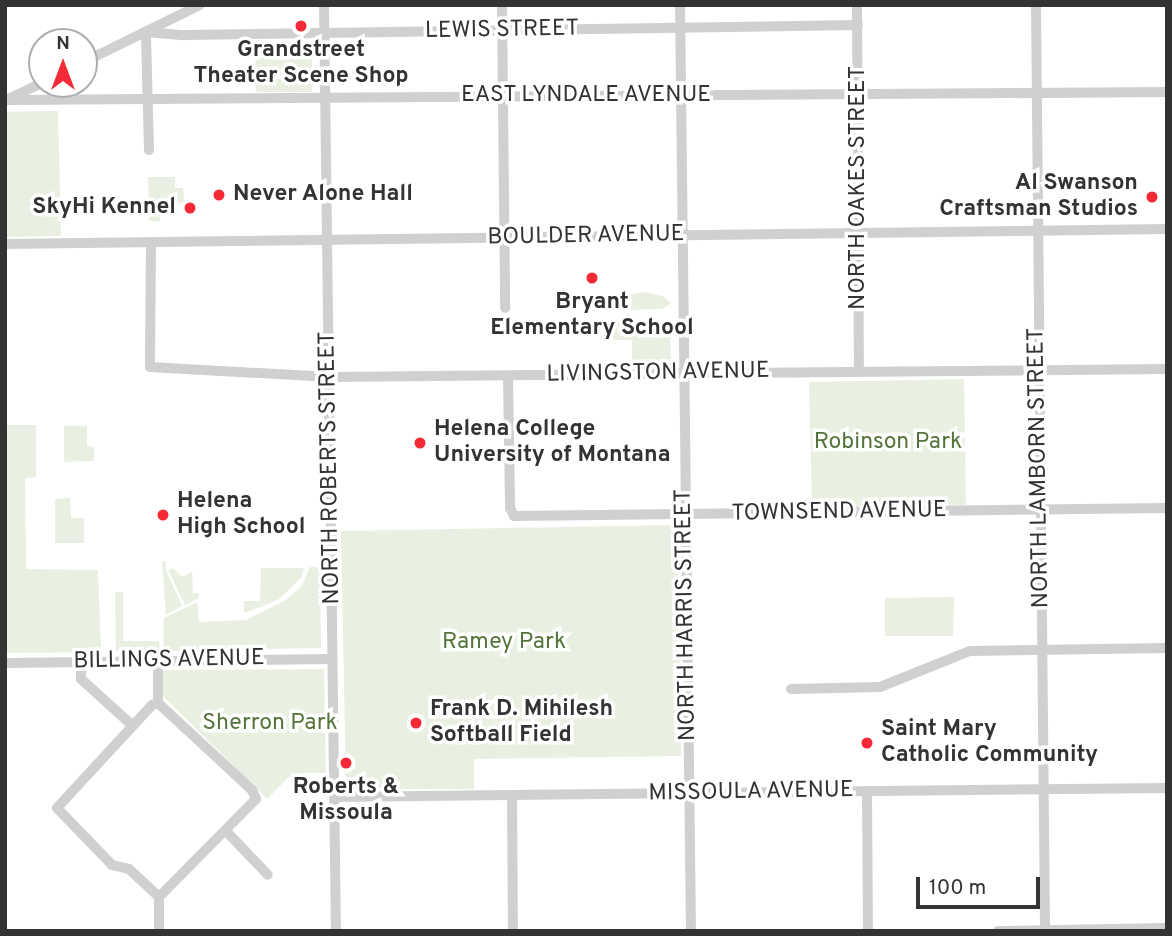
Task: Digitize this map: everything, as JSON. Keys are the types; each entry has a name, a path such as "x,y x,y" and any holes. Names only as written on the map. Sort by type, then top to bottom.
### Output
{"street":[{"path":"98,55 201,5"},
{"name":"NORTH ROBERTS STREET","path":"324,5 331,377 336,931"},
{"path":"502,5 505,308"},
{"name":"NORTH HARRIS STREET","path":"680,5 691,931"},
{"name":"NORTH OAKES STREET","path":"858,5 859,371"},
{"name":"NORTH LAMBORN STREET","path":"1035,5 1045,930"},
{"name":"LEWIS STREET","path":"146,32 184,35 502,32 858,25"},
{"path":"146,32 149,150"},
{"path":"6,100 28,90"},
{"name":"EAST LYNDALE AVENUE","path":"6,100 1167,92"},
{"name":"BOULDER AVENUE","path":"5,244 1167,229"},
{"name":"LIVINGSTON AVENUE","path":"151,242 150,367 331,377 1167,369"},
{"name":"TOWNSEND AVENUE","path":"508,376 511,514 686,515 1167,508"},
{"path":"791,689 880,687 970,651 1167,648"},
{"name":"BILLINGS AVENUE","path":"5,663 332,659"},
{"path":"158,662 158,704 256,795 254,803 227,832 159,897 159,931"},
{"path":"81,663 81,679 133,726"},
{"path":"158,704 152,705 58,805 57,811 112,865 129,869 159,897"},
{"name":"MISSOULA AVENUE","path":"334,797 1167,788"},
{"path":"867,792 868,931"},
{"path":"512,797 513,930"},
{"path":"227,832 268,875"},
{"path":"998,931 1167,928"}],"green space":[{"path":"255,41 312,42 312,92 256,92"},
{"path":"58,111 61,236 5,237 5,112"},
{"path":"148,177 175,177 175,188 183,188 184,200 184,203 178,203 178,213 160,213 160,221 149,221"},
{"path":"645,292 663,296 671,303 663,309 590,311 615,297"},
{"path":"641,321 641,341 644,323 670,323 671,362 632,364 632,340 613,340 613,322"},
{"name":"Robinson Park","path":"964,379 966,505 812,507 809,382"},
{"path":"5,425 36,425 36,477 25,478 26,569 98,570 101,652 5,653"},
{"path":"64,426 87,426 87,446 94,447 94,461 64,462"},
{"path":"70,498 71,518 84,518 84,543 55,543 55,499"},
{"name":"Ramey Park","path":"673,525 678,531 681,756 474,759 474,789 346,789 341,531"},
{"path":"162,561 166,561 166,570 182,606 166,615"},
{"path":"310,567 320,567 321,648 163,651 164,618 197,602 199,622 246,620 286,600 301,587"},
{"path":"173,568 182,577 192,572 193,593 199,593 199,598 185,605 168,570"},
{"path":"261,568 304,568 301,578 278,600 244,613 244,601 260,601"},
{"path":"115,592 123,592 123,641 159,641 160,651 116,651"},
{"path":"954,597 953,636 885,636 885,598"},
{"name":"Sherron Park","path":"324,669 326,773 301,773 289,777 267,799 162,695 162,673 166,670"}],"place":[{"name":"Grandstreet Theater Scene Shop","path":"301,26"},
{"name":"Never Alone Hall","path":"219,195"},
{"name":"Al Swanson Craftsman Studios","path":"1152,197"},
{"name":"SkyHi Kennel","path":"190,208"},
{"name":"Bryant Elementary School","path":"592,278"},
{"name":"Helena College University of Montana","path":"420,443"},
{"name":"Helena High School","path":"163,515"},
{"name":"Frank D. Mihilesh Softball Field","path":"416,723"},
{"name":"Saint Mary Catholic Community","path":"867,743"},
{"name":"Roberts & Missoula","path":"346,763"}]}
